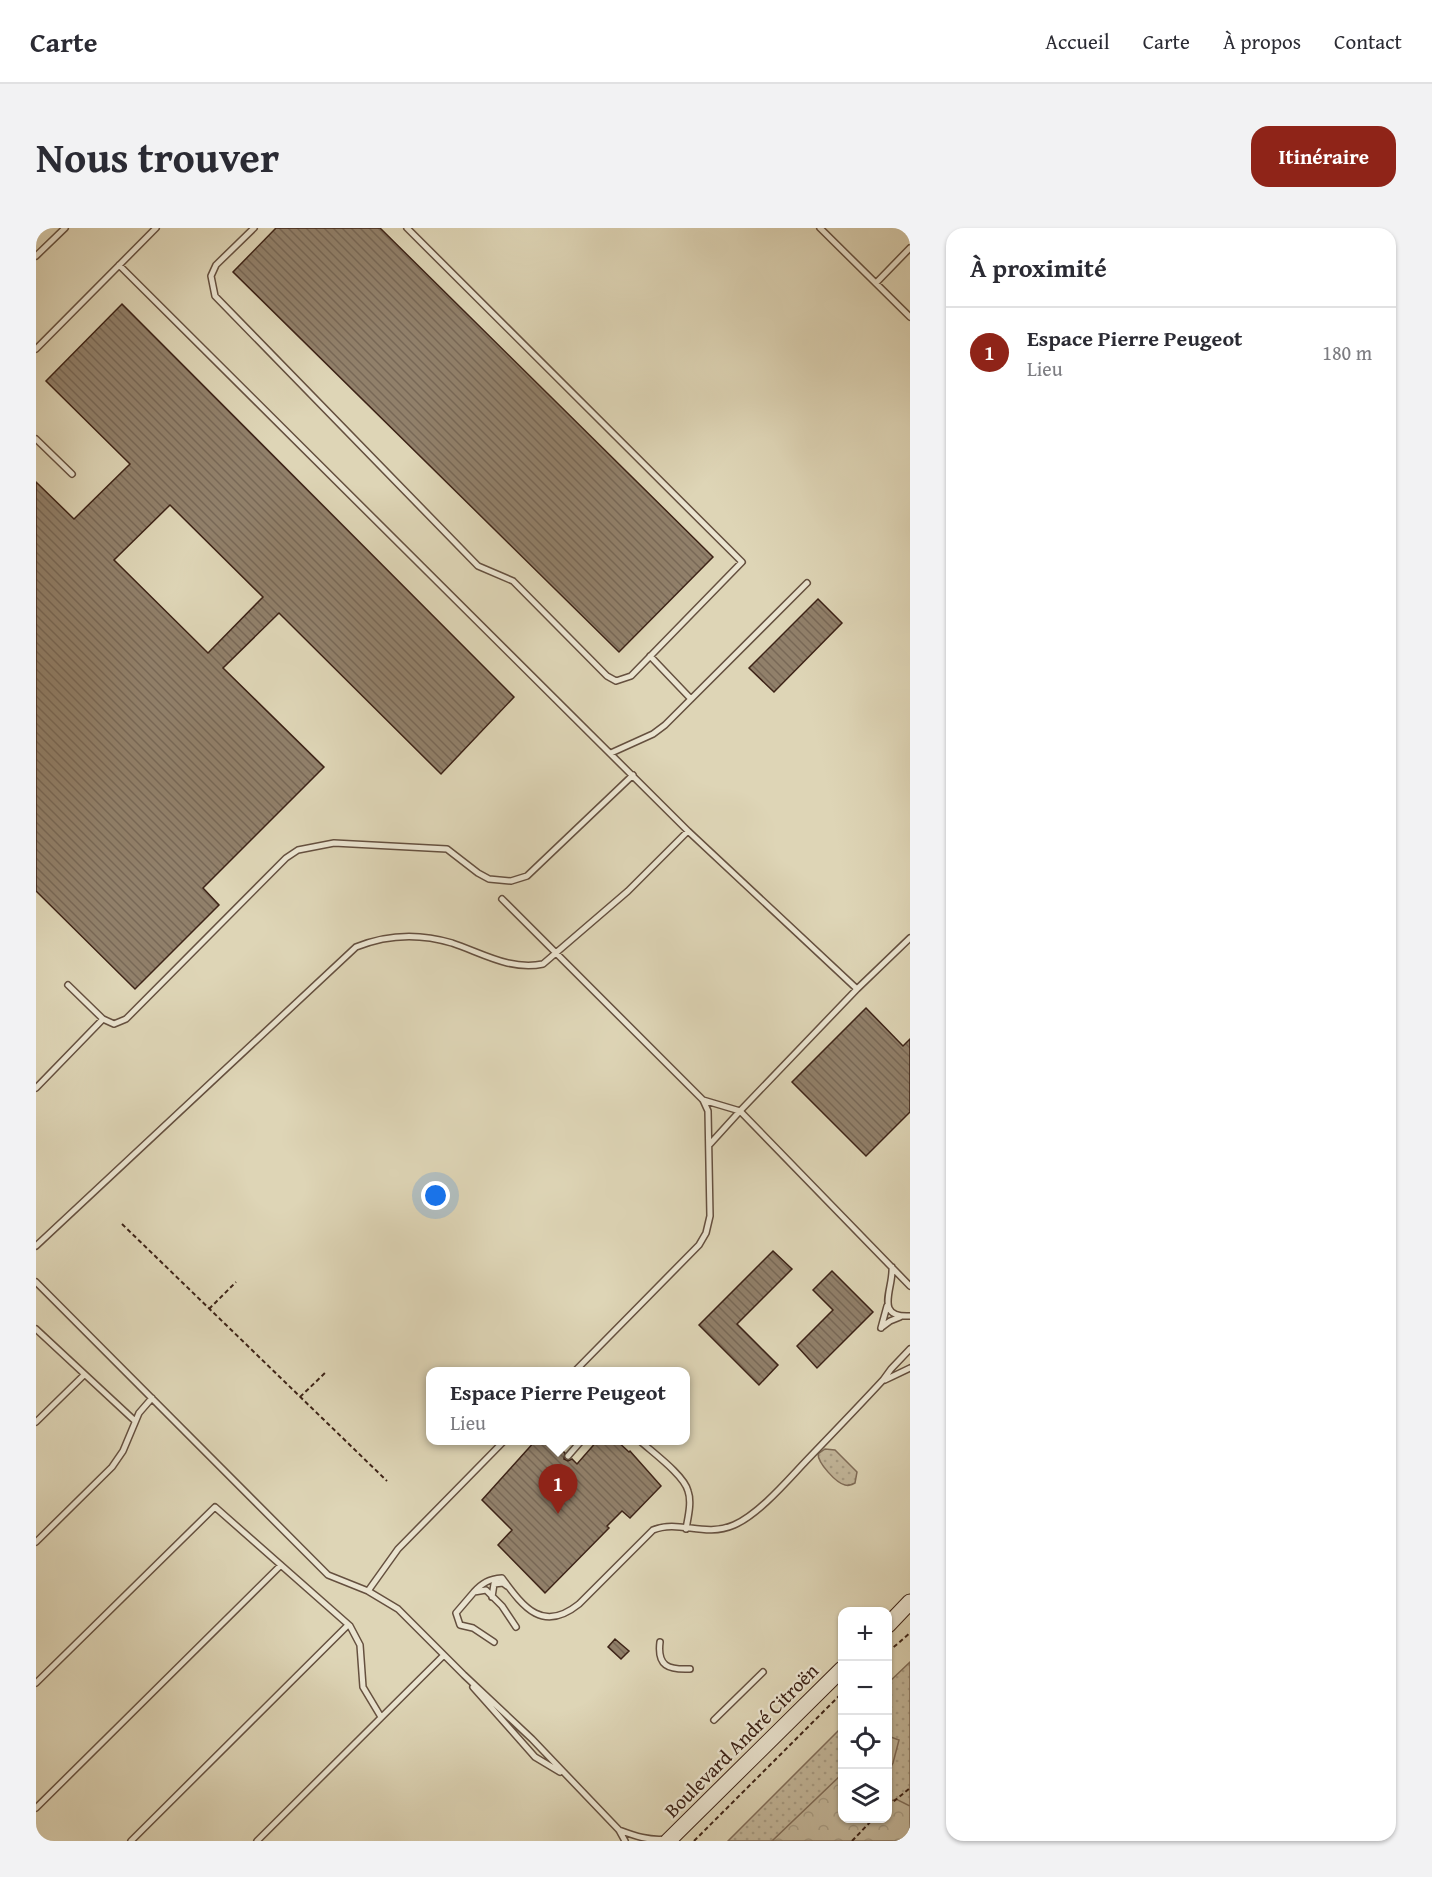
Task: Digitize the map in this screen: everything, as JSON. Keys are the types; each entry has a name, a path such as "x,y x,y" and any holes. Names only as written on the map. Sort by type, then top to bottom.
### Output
{"main road":[{"path":"892,1621 910,1602"},
{"name":"Boulevard André Citroën","path":"669,1840 838,1674"}],"lane":[{"path":"36,349 156,228"},
{"path":"255,228 216,265 211,276 215,296 478,566 513,581 607,676 616,681 631,676 742,562 407,228"},
{"path":"820,228 910,317"},
{"path":"36,256 62,229"},
{"path":"876,283 910,248"},
{"path":"119,265 688,831 857,989"},
{"path":"36,439 72,474"},
{"path":"611,753 653,734 807,583"},
{"path":"650,656 691,699"},
{"path":"68,985 103,1019 114,1024 126,1019 286,858 297,850 334,843 447,849 489,879 511,881 527,876 633,775"},
{"path":"36,1246 356,947 388,937 428,937 494,959 530,967 543,964 628,891 688,831"},
{"path":"502,899 703,1100 740,1111 910,1286"},
{"path":"709,1145 857,989 910,938"},
{"path":"36,1088 103,1019"},
{"path":"578,1367 699,1245 706,1233 710,1216 709,1121 703,1100"},
{"path":"892,1267 893,1276 886,1312 880,1328 890,1321 903,1317"},
{"path":"36,1282 328,1575 368,1591 398,1609 532,1739 619,1830 625,1841"},
{"path":"887,1302 893,1314 910,1317"},
{"path":"36,1329 135,1421"},
{"path":"494,1642 473,1628 460,1625 457,1620 456,1612 480,1585 490,1579 502,1578 522,1604 534,1612 548,1617 566,1614 653,1530 663,1526 672,1526 707,1531 734,1525 774,1495 910,1349"},
{"path":"883,1380 910,1368"},
{"path":"36,1422 84,1375"},
{"path":"36,1542 112,1467 123,1451 139,1413 152,1398"},
{"path":"368,1591 398,1549 500,1445"},
{"path":"568,1456 578,1445"},
{"path":"644,1445 682,1480 688,1490 686,1529"},
{"path":"36,1683 215,1507 348,1625 360,1645 363,1687 381,1717"},
{"path":"36,1808 281,1565"},
{"path":"492,1597 494,1584 503,1583 508,1587"},
{"path":"474,1592 486,1590 516,1627"},
{"path":"131,1841 348,1625"},
{"path":"660,1642 659,1655 664,1664 674,1669 690,1669"},
{"path":"257,1841 444,1655"},
{"path":"714,1720 763,1672"},
{"path":"464,1675 535,1757 566,1776"},
{"path":"619,1830 637,1837 669,1840"}],"path":[{"path":"122,1224 387,1481"},
{"path":"209,1309 236,1282"},
{"path":"300,1397 326,1372"},
{"path":"892,1649 910,1633"},
{"path":"694,1841 838,1698"},
{"path":"892,1803 910,1788"},
{"path":"852,1841 869,1823"}],"green space":[{"path":"825,1449 835,1450 857,1472 855,1483 845,1485 828,1472 818,1454"},
{"path":"910,1662 910,1841 728,1841 838,1731 838,1823 892,1823 892,1679"},
{"path":"892,1737 899,1740 892,1765"},
{"path":"838,1778 838,1823 892,1823 892,1800 896,1799 910,1806 910,1841 772,1841"}],"building":[{"path":"276,228 380,228 713,557 619,652 233,272"},
{"path":"122,304 514,697 441,774 279,613 223,668 324,767 203,888 219,905 135,989 36,891 36,482 74,519 130,464 46,381","holes":["170,505 263,597 208,653 114,560"]},
{"path":"818,599 842,623 774,692 749,668"},
{"path":"866,1008 903,1046 910,1039 910,1112 866,1156 792,1082"},
{"path":"773,1251 792,1269 737,1324 778,1365 759,1385 699,1325"},
{"path":"832,1271 873,1312 817,1368 797,1346 833,1310 813,1290"},
{"path":"532,1445 556,1445 565,1453 564,1459 568,1461 572,1459 577,1464 594,1445 621,1445 630,1451 661,1486 630,1518 622,1511 607,1526 609,1528 545,1593 498,1545 512,1530 482,1500"},
{"path":"615,1639 629,1651 621,1659 608,1647"}],"place":[{"name":"Espace Pierre Peugeot","path":"558,1514"}]}
